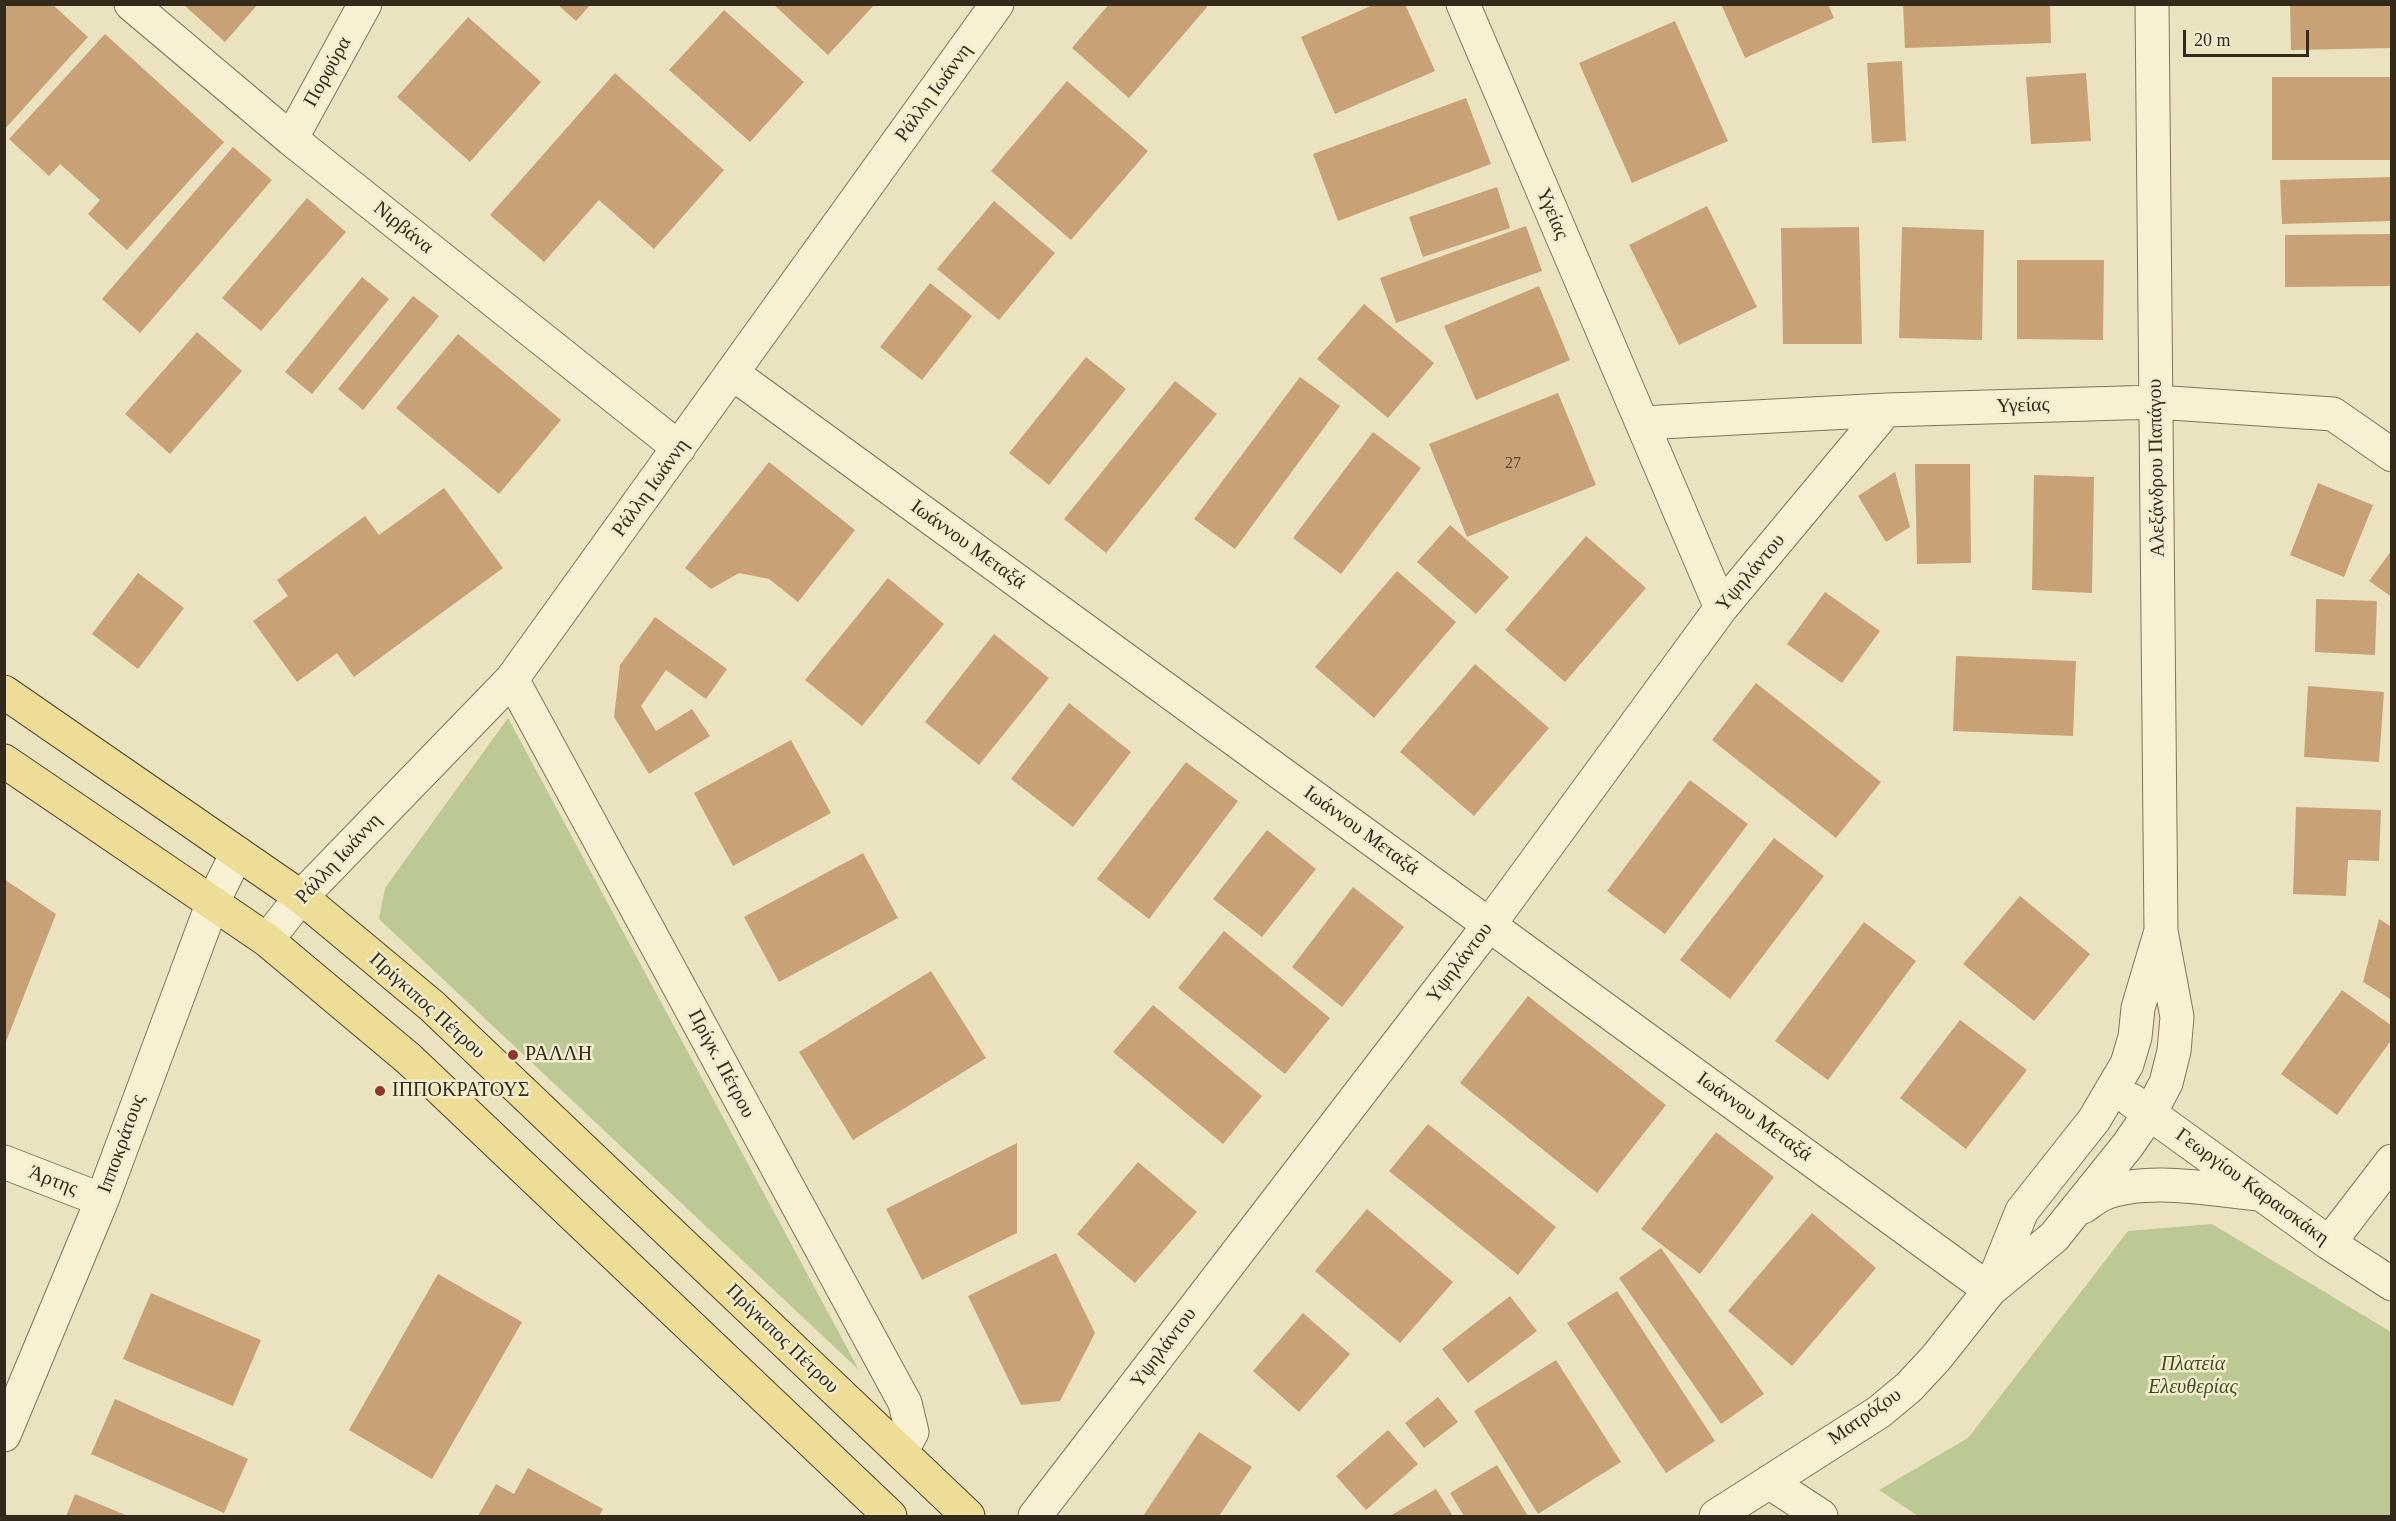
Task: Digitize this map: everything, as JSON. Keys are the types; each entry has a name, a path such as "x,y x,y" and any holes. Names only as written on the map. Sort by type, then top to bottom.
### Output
{"main road":[{"name":"Πρίγκιπος Πέτρου","path":"4,692 301,897 432,1006 968,1516"},
{"path":"4,761 267,940 409,1059 890,1516"}],"street":[{"name":"Νιρβάνα","path":"131,4 291,139 680,448"},
{"name":"Πορφύρα","path":"291,139 365,4"},
{"name":"Ράλλη Ιωάννη","path":"267,940 301,897 512,679 997,4"},
{"name":"Υγείας","path":"1463,4 1721,608"},
{"name":"Αλεξάνδρου Παπάγου","path":"2150,1113 2166,1083 2174,1051 2177,1017 2161,931 2152,4"},
{"name":"Ιωάννου Μεταξά","path":"732,373 1990,1290"},
{"name":"Υγείας","path":"1642,423 1886,410 2156,402 2333,414 2391,455"},
{"name":"Υψηλάντου","path":"1035,1516 1489,925 1721,608 1886,410"},
{"name":"Πρίγκ. Πέτρου","path":"512,679 905,1403 912,1432 901,1452"},
{"name":"Ιπποκράτους","path":"4,1435 102,1200 213,902 237,853"},
{"name":"Αλεξάνδρου Παπάγου","path":"2115,1088 2127,1064 2135,1037 2138,1008 2161,931"},
{"name":"Ματρόζου","path":"1990,1290 2022,1211 2094,1120 2115,1088"},
{"name":"Γεωργίου Καραισκάκη","path":"2115,1088 2329,1243 2391,1284"},
{"name":"Ματρόζου","path":"1716,1516 1879,1412 1909,1387 1936,1358 1990,1290 2054,1237 2128,1145 2150,1113"},
{"path":"2329,1243 2391,1161"},
{"name":"Άρτης","path":"4,1162 102,1200"},
{"path":"2075,1212 2102,1194 2132,1186 2165,1186 2262,1194"},
{"path":"1769,1482 1821,1516"}],"green space":[{"path":"508,718 859,1370 379,919 385,888"},
{"name":"Πλατεία Ελευθερίας","path":"2212,1224 2391,1332 2391,1516 1918,1516 1879,1490 1968,1438 2128,1231"}],"building":[{"path":"4,4 52,4 88,37 4,130"},
{"path":"183,4 258,4 225,42"},
{"path":"557,4 591,4 576,21"},
{"path":"773,4 875,4 828,55"},
{"path":"1109,4 1205,4 1207,7 1129,98 1072,48"},
{"path":"1375,4 1405,4 1435,71 1335,114 1301,37"},
{"path":"1721,4 1828,4 1834,18 1745,58"},
{"path":"1903,4 2050,4 2051,43 1905,48"},
{"path":"2290,4 2392,4 2392,48 2291,50"},
{"path":"724,10 804,82 750,142 669,70"},
{"path":"468,17 541,82 470,162 397,97"},
{"path":"1675,21 1728,141 1632,183 1579,63"},
{"path":"105,34 224,142 127,250 88,214 100,200 60,164 49,176 9,139"},
{"path":"1902,61 1906,141 1872,143 1867,63"},
{"path":"615,73 724,170 654,249 599,200 544,262 490,215"},
{"path":"2086,73 2091,141 2031,144 2026,77"},
{"path":"2272,77 2392,77 2392,160 2272,160"},
{"path":"1067,81 1148,151 1071,240 991,171"},
{"path":"1466,98 1491,164 1338,221 1313,154"},
{"path":"233,147 272,180 140,333 102,299"},
{"path":"2392,177 2392,221 2282,224 2280,180"},
{"path":"1497,187 1510,228 1423,257 1409,217"},
{"path":"307,198 346,232 261,331 222,298"},
{"path":"994,201 1055,253 999,320 937,269"},
{"path":"1707,206 1757,307 1679,345 1629,245"},
{"path":"1526,226 1542,271 1396,323 1380,278"},
{"path":"1859,227 1862,344 1783,344 1781,228"},
{"path":"1902,227 1984,230 1982,340 1899,338"},
{"path":"2392,234 2392,286 2285,287 2285,235"},
{"path":"2017,260 2104,260 2103,340 2017,339"},
{"path":"362,277 389,299 312,394 285,372"},
{"path":"930,283 972,316 922,380 880,347"},
{"path":"1539,286 1570,360 1476,400 1444,326"},
{"path":"413,296 439,316 363,410 338,389"},
{"path":"1364,304 1434,363 1388,418 1317,359"},
{"path":"197,332 242,371 170,454 125,414"},
{"path":"458,334 561,420 499,494 396,408"},
{"path":"1086,357 1126,389 1049,485 1009,453"},
{"path":"1300,377 1340,406 1235,549 1194,519"},
{"path":"1175,381 1217,414 1106,553 1064,519"},
{"path":"1558,393 1596,485 1467,537 1429,444"},
{"path":"1373,432 1421,468 1341,574 1293,538"},
{"path":"769,462 855,530 798,602 769,579 739,573 711,589 685,568"},
{"path":"1915,464 1970,464 1971,563 1917,564"},
{"path":"1895,472 1910,527 1886,542 1858,496"},
{"path":"2034,475 2094,477 2092,593 2032,590"},
{"path":"2318,483 2373,505 2344,577 2290,555"},
{"path":"444,488 503,568 354,677 337,653 297,682 253,621 288,596 277,580 365,516 379,535"},
{"path":"1450,525 1509,577 1476,614 1417,562"},
{"path":"1586,536 1646,588 1565,682 1505,630"},
{"path":"2392,550 2392,597 2369,581"},
{"path":"1397,571 1456,622 1374,718 1315,667"},
{"path":"138,573 184,608 138,669 92,634"},
{"path":"888,578 944,624 862,726 805,680"},
{"path":"1825,592 1880,631 1842,683 1787,644"},
{"path":"2316,599 2377,601 2375,655 2315,652"},
{"path":"655,617 727,669 706,699 666,670 641,706 656,731 692,709 710,736 649,774 614,717 620,665"},
{"path":"994,634 1049,678 979,765 925,722"},
{"path":"1956,656 2076,661 2073,736 1953,731"},
{"path":"1475,664 1549,728 1474,816 1400,752"},
{"path":"1756,683 1881,782 1836,838 1712,740"},
{"path":"2308,686 2384,692 2379,762 2304,757"},
{"path":"1069,703 1131,752 1073,827 1011,779"},
{"path":"791,740 831,813 733,866 694,793"},
{"path":"1186,762 1238,801 1149,919 1097,879"},
{"path":"1690,780 1748,824 1665,934 1607,891"},
{"path":"2296,807 2381,810 2379,861 2348,860 2346,896 2293,894"},
{"path":"1267,830 1316,869 1262,937 1213,899"},
{"path":"1774,838 1824,876 1730,999 1680,960"},
{"path":"863,853 898,918 779,982 744,917"},
{"path":"4,879 56,914 5,1044 4,1044"},
{"path":"1353,887 1404,927 1342,1007 1292,967"},
{"path":"2020,896 2090,954 2034,1021 1963,964"},
{"path":"2379,919 2392,927 2392,1000 2363,982"},
{"path":"1864,922 1916,961 1828,1080 1775,1041"},
{"path":"1224,931 1330,1018 1285,1074 1178,988"},
{"path":"931,971 986,1058 853,1140 799,1052"},
{"path":"2342,990 2392,1026 2392,1039 2337,1115 2281,1074"},
{"path":"1528,996 1666,1105 1597,1193 1460,1083"},
{"path":"1153,1005 1262,1096 1223,1144 1113,1052"},
{"path":"1960,1020 2027,1070 1966,1149 1900,1098"},
{"path":"1428,1124 1556,1227 1518,1275 1389,1171"},
{"path":"1716,1132 1774,1177 1700,1274 1641,1229"},
{"path":"1017,1143 1017,1233 922,1280 886,1209"},
{"path":"1138,1162 1197,1212 1135,1283 1077,1234"},
{"path":"1367,1209 1453,1282 1400,1343 1315,1271"},
{"path":"1812,1213 1876,1268 1792,1366 1728,1311"},
{"path":"1661,1248 1764,1394 1721,1424 1619,1278"},
{"path":"1056,1253 1095,1333 1060,1401 1021,1405 968,1296"},
{"path":"438,1274 522,1322 432,1479 349,1430"},
{"path":"1617,1291 1715,1441 1666,1473 1567,1323"},
{"path":"151,1293 261,1340 233,1406 123,1359"},
{"path":"1510,1296 1537,1331 1468,1383 1442,1349"},
{"path":"1303,1313 1350,1354 1299,1412 1253,1371"},
{"path":"1556,1360 1621,1462 1538,1514 1474,1411"},
{"path":"1438,1397 1458,1422 1424,1448 1405,1423"},
{"path":"115,1399 248,1459 224,1513 91,1454"},
{"path":"1388,1430 1418,1464 1366,1510 1336,1476"},
{"path":"1199,1432 1252,1467 1219,1516 1143,1516"},
{"path":"1497,1465 1528,1516 1464,1516 1450,1493"},
{"path":"528,1468 603,1509 599,1516 478,1516 496,1484 514,1494"},
{"path":"1436,1489 1453,1516 1390,1516"},
{"path":"75,1494 128,1516 66,1516"}],"place":[{"name":"ΡΑΛΛΗ","path":"513,1055"},
{"name":"ΙΠΠΟΚΡΑΤΟΥΣ","path":"380,1091"}]}
